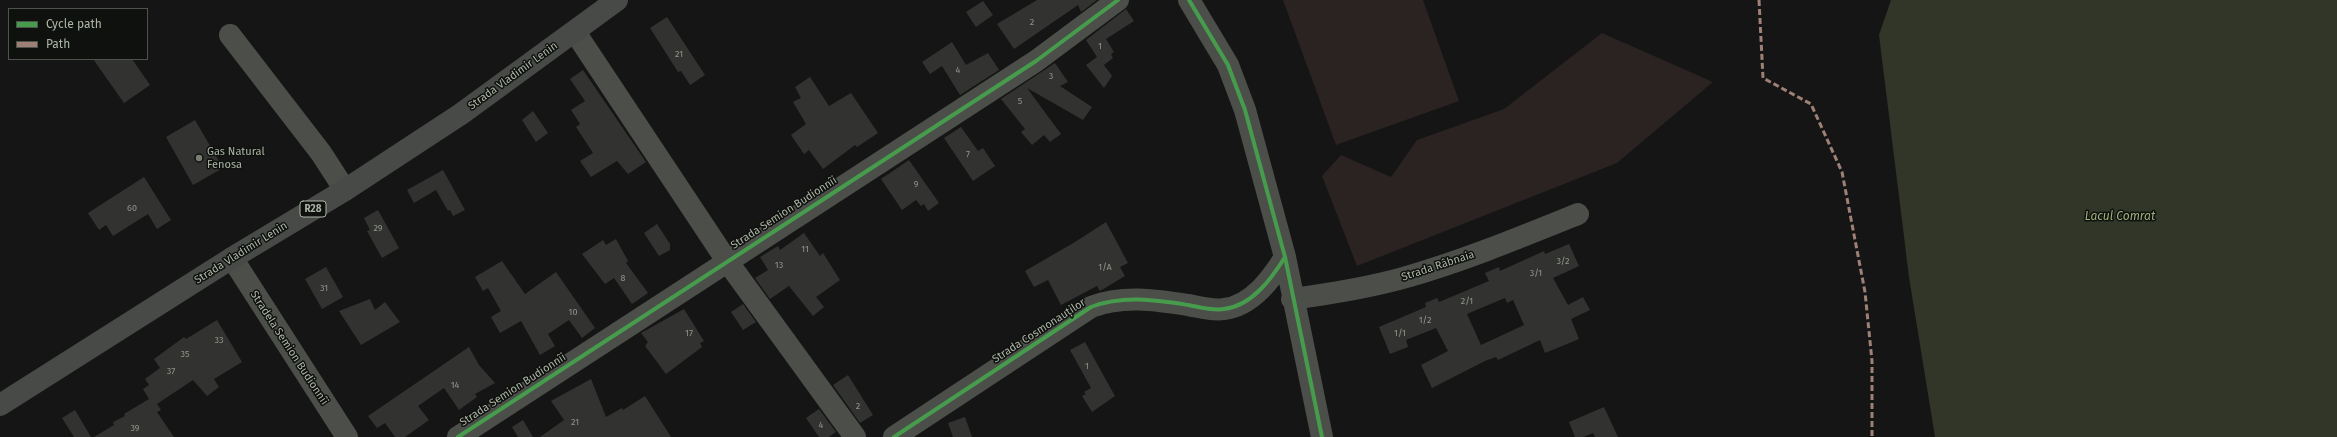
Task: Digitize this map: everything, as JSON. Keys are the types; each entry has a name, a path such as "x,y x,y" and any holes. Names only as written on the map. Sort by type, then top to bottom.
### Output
{"main road":[{"name":"Strada Vladimir Lenin","path":"0,405 232,258 345,190 461,114 617,0"}],"street":[{"name":"Strada Semion Budionnîi","path":"458,437 1036,61 1118,0"},
{"path":"1189,0 1228,65 1245,110 1285,257 1292,298 1322,437"},
{"path":"575,32 727,261 855,437"},
{"path":"230,35 321,153 345,190"},
{"name":"Strada Râbnaia","path":"1292,298 1342,292 1403,278 1511,241 1578,214"},
{"name":"Strada Cosmonauților","path":"894,437 1091,307 1110,301 1139,299 1210,309 1224,309 1244,302 1255,294 1273,276 1285,257"},
{"name":"Stradela Semion Budionnîi","path":"232,258 347,437"}],"shaded area":[{"path":"1283,0 1423,0 1459,101 1336,145"},
{"path":"1602,33 1713,82 1617,163 1357,266 1322,176 1341,155 1391,177 1417,140 1504,109"}],"water":[{"name":"Lacul Comrat","path":"1891,0 2337,0 2337,437 1935,437 1909,277 1879,35"}],"building":[{"path":"1037,0 1097,0 1081,12 1078,5 1014,49 997,24"},
{"path":"983,1 993,15 976,27 966,12"},
{"path":"1126,9 1134,21 1106,39 1114,52 1111,54 1113,58 1104,65 1112,76 1104,88 1086,65 1097,57 1086,40"},
{"path":"667,17 705,75 690,85 681,71 678,72 650,28"},
{"path":"952,42 966,65 988,53 999,70 960,95 942,66 930,74 922,62"},
{"path":"94,60 133,60 150,85 124,103"},
{"path":"1055,63 1068,82 1060,86 1092,107 1083,120 1027,88 1061,134 1050,142 1044,135 1032,145 1021,132 1025,129 1001,99"},
{"path":"583,70 646,162 628,174 617,161 591,177 580,161 593,153 576,127 580,124 571,110 585,101 570,79"},
{"path":"810,77 829,106 851,93 878,133 857,147 855,145 823,169 809,150 804,154 791,135 806,124 793,102 801,98 795,87"},
{"path":"533,111 548,133 536,142 522,120"},
{"path":"195,120 223,168 193,185 166,137"},
{"path":"961,127 978,151 983,148 995,166 973,181 944,138"},
{"path":"909,160 939,203 928,211 924,204 921,206 916,200 902,210 881,179"},
{"path":"443,170 465,210 453,216 450,210 448,211 436,190 414,203 407,190"},
{"path":"144,177 171,220 157,229 148,214 113,236 106,225 99,230 88,213"},
{"path":"378,210 399,248 382,258 367,231 370,230 364,218"},
{"path":"1106,222 1128,263 1120,267 1125,276 1100,291 1097,286 1061,305 1048,280 1034,287 1025,271"},
{"path":"657,224 670,244 670,250 659,256 644,233"},
{"path":"804,233 820,256 823,253 840,280 816,297 824,307 813,316 789,286 770,299 755,278 768,270 760,257 778,246 780,250"},
{"path":"616,239 628,261 626,263 648,293 632,304 614,278 605,284 582,254 603,240 606,245"},
{"path":"1569,244 1579,266 1553,278 1568,305 1583,297 1590,310 1571,319 1579,339 1545,353 1540,340 1498,360 1496,357 1485,361 1432,388 1421,365 1448,351 1436,328 1406,340 1408,347 1390,354 1379,327 1426,307 1425,303 1437,298 1439,302 1489,281 1485,273 1499,267 1500,271 1544,251 1545,254","holes":["1505,298 1507,303 1513,300 1524,325 1481,345 1467,314"]},
{"path":"502,261 525,294 556,272 595,328 582,338 569,320 548,334 555,346 540,355 521,321 500,333 491,317 501,311 488,288 483,291 475,277"},
{"path":"326,267 343,297 322,309 305,279"},
{"path":"370,299 375,310 385,302 400,322 361,345 339,311"},
{"path":"743,304 756,322 743,330 731,312"},
{"path":"684,309 704,341 700,343 702,347 666,374 645,346 648,342 641,333"},
{"path":"217,320 242,362 214,379 219,387 207,396 193,380 157,404 161,410 157,412 174,437 94,437 114,425 113,422 125,416 124,414 149,399 143,389 149,385 145,379 160,368 154,359 184,337 186,339"},
{"path":"1085,342 1115,396 1092,412 1082,396 1086,394 1084,392 1091,388 1070,350"},
{"path":"469,347 479,365 495,383 475,394 477,397 459,410 444,388 418,406 429,420 405,437 395,437 385,423 377,428 368,416"},
{"path":"848,375 873,415 860,423 833,385"},
{"path":"591,379 606,417 622,408 623,410 645,396 671,437 540,437 564,420 551,401"},
{"path":"1604,407 1618,437 1595,437 1593,433 1583,437 1575,437 1569,422"},
{"path":"819,409 836,432 829,437 819,437 806,418"},
{"path":"75,410 91,437 74,437 62,418"},
{"path":"965,417 972,437 953,437 948,423"},
{"path":"523,420 533,437 518,437 512,427"}],"marked path":[{"path":"1759,0 1763,78 1811,104 1842,172 1865,292 1872,361 1872,437"}],"cycle path":[{"path":"458,437 1036,61 1118,0"},
{"path":"1189,0 1228,65 1245,110 1285,257 1322,437"},
{"path":"894,437 1091,307 1103,303 1127,300 1163,302 1215,310 1234,307 1244,303 1260,290 1274,274 1285,257"}],"place":[{"name":"Gas Natural Fenosa","path":"199,158"}]}
